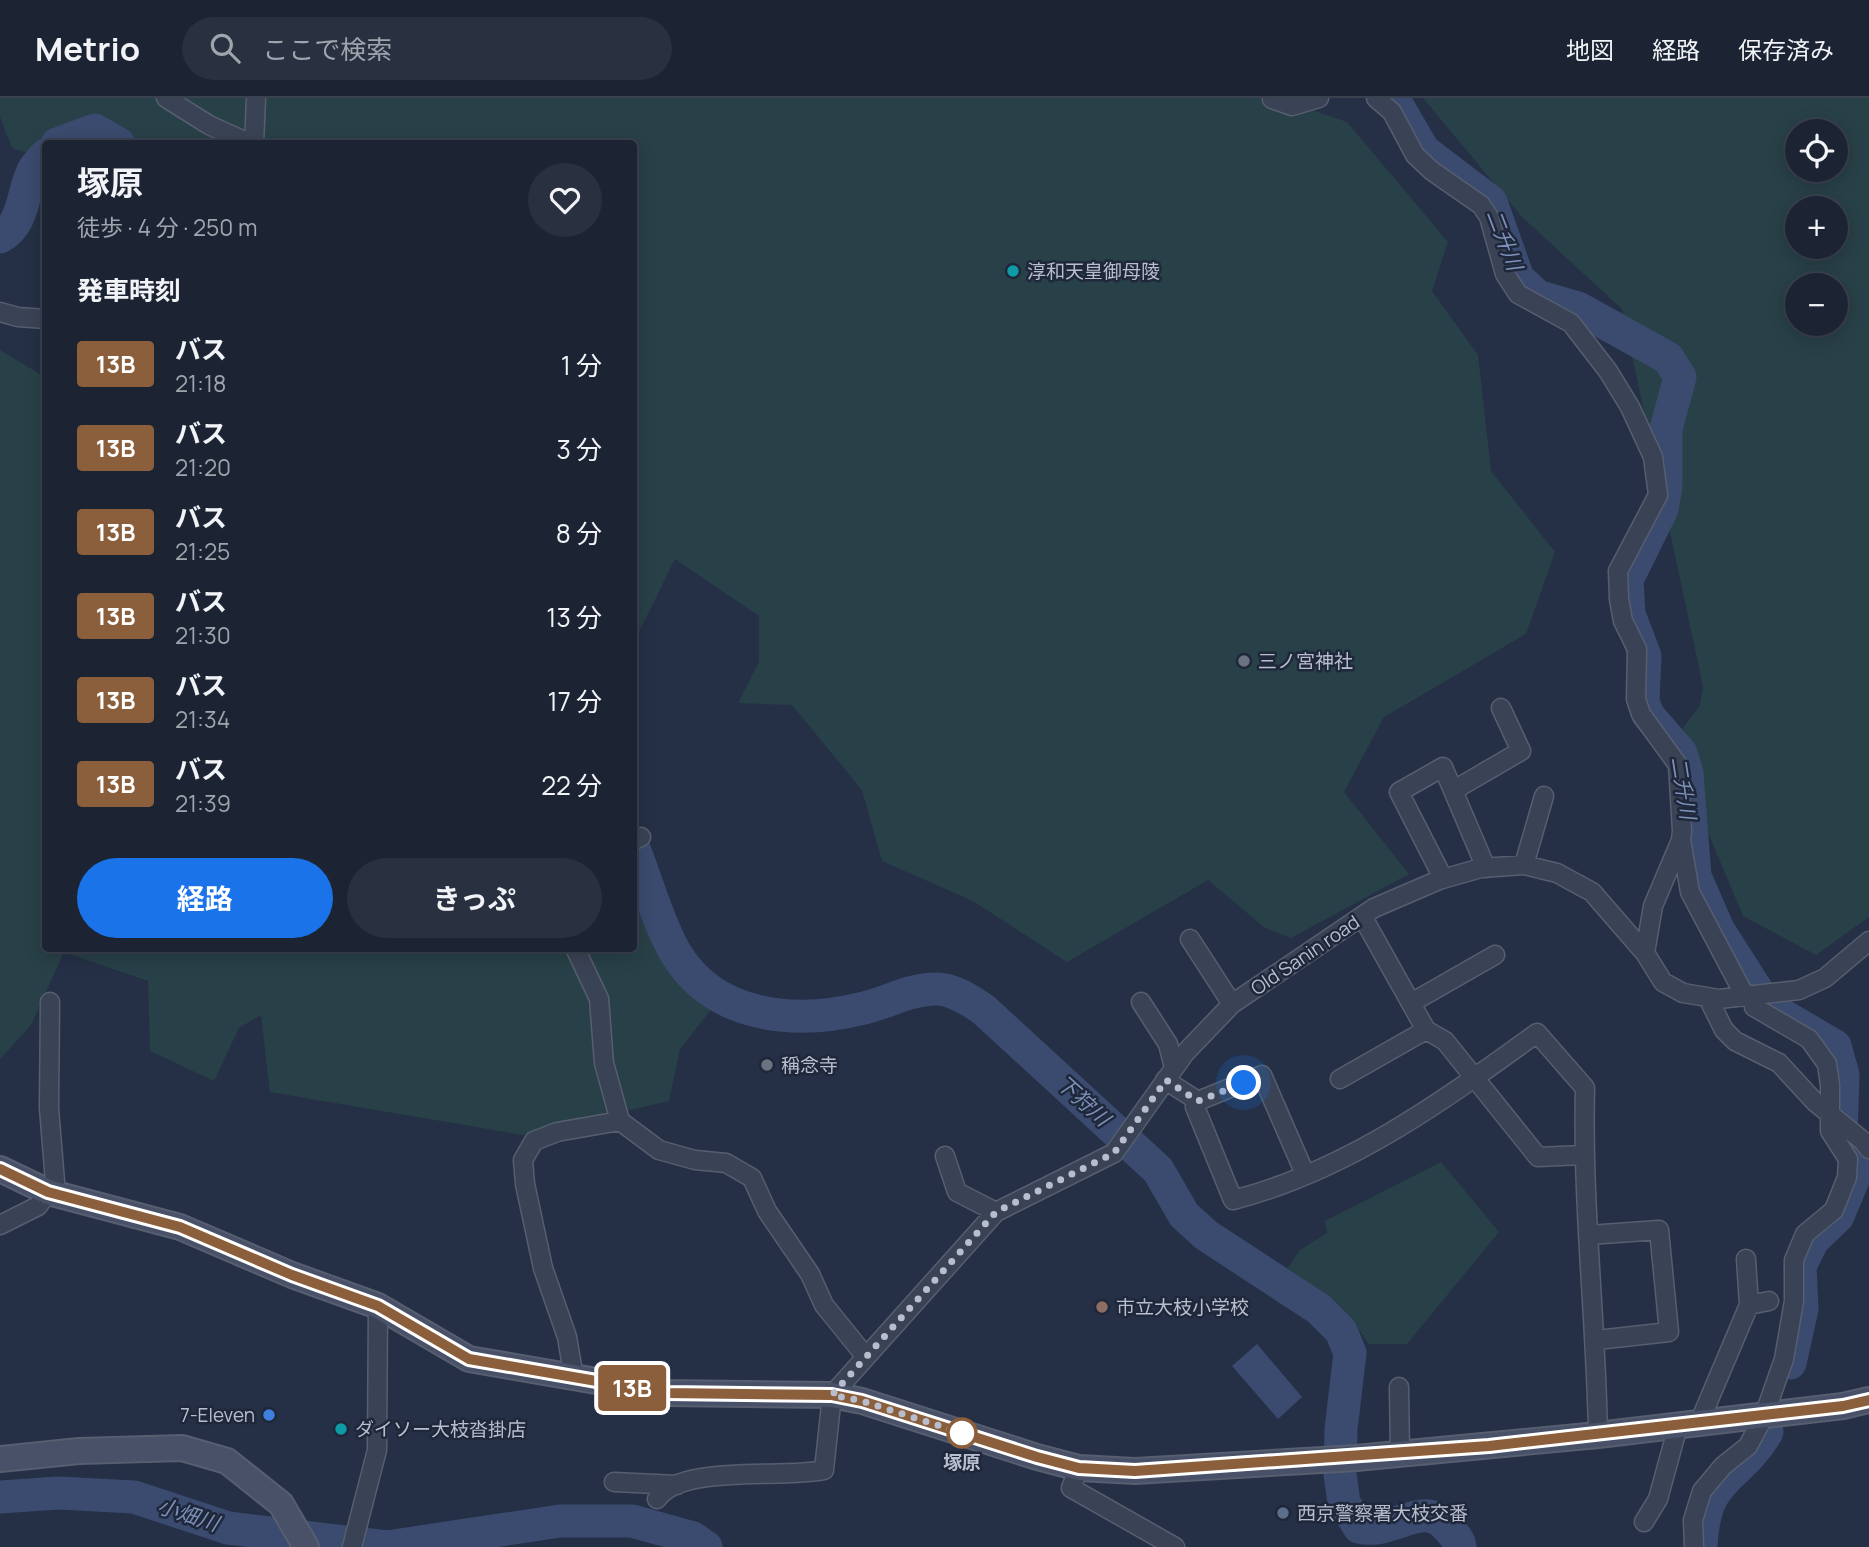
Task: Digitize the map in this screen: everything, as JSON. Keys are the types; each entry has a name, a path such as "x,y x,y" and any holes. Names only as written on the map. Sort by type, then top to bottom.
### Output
{"main road":[{"path":"0,1169 52,1193 180,1227 292,1275 378,1306 469,1359 666,1393 832,1395 862,1401 1079,1468 1135,1471 1400,1454 1688,1425 1869,1400"},
{"path":"0,1459 79,1451 182,1448 227,1461 281,1504 306,1547"}],"street":[{"path":"166,98 209,125 244,140"},
{"path":"253,140 256,98"},
{"path":"1272,99 1292,106 1320,98"},
{"path":"1376,98 1392,112 1415,155 1481,205 1489,216 1505,274 1518,295 1571,323 1608,371 1630,407 1653,457 1658,495 1618,571 1623,621 1637,649 1636,699 1641,714 1678,765 1682,804 1681,840 1690,892 1754,1007 1809,1039 1827,1064 1834,1140 1848,1159 1847,1177 1833,1210 1805,1234 1794,1260 1794,1301 1784,1359 1764,1416 1748,1446 1723,1466 1702,1491 1693,1521 1694,1547"},
{"path":"0,312 42,319"},
{"path":"1454,790 1521,751 1501,708"},
{"path":"1443,878 1399,792 1443,767 1486,868"},
{"path":"1524,865 1544,796"},
{"path":"1645,953 1653,906 1681,840"},
{"name":"Old Sanin road","path":"832,1395 996,1212 1114,1153 1170,1074 1233,1004 1362,916 1443,878 1486,868 1524,865 1557,873 1592,892 1645,953 1663,982 1683,993 1708,998 1799,990 1825,978 1869,941"},
{"path":"1362,916 1426,1030 1444,1041 1538,1157 1583,1155"},
{"path":"1190,939 1233,1004"},
{"path":"581,952 599,999 604,1063 620,1121 659,1150 695,1160 726,1163 752,1178 767,1211 810,1274 824,1305 866,1357"},
{"path":"1411,1003 1495,955"},
{"path":"1708,998 1724,1030 1735,1041 1779,1063 1815,1102 1831,1112 1869,1149"},
{"path":"0,1225 38,1206 52,1193 50,1002"},
{"path":"1141,1002 1168,1044 1170,1074 1198,1101"},
{"path":"1340,1079 1426,1030"},
{"path":"1306,1174 1262,1075 1198,1101 1195,1107 1233,1200 1281,1187 1372,1143 1475,1077 1536,1033 1585,1088 1583,1155 1597,1340 1598,1435"},
{"path":"574,1378 567,1337 542,1268 523,1160 534,1140 557,1132 620,1121"},
{"path":"945,1156 957,1192 996,1212"},
{"path":"1589,1235 1660,1230 1669,1332 1597,1340"},
{"path":"1644,1522 1658,1499 1688,1425 1749,1305 1746,1259"},
{"path":"1749,1305 1769,1301"},
{"path":"352,1547 377,1450 378,1306"},
{"path":"1399,1387 1400,1454"},
{"path":"657,1499 662,1493 698,1476 801,1475 824,1470 832,1395"},
{"path":"1079,1468 1071,1488 1175,1547"},
{"path":"614,1482 632,1474 678,1485"}],"shaded area":[{"path":"0,98 1277,98 1347,122 1448,242 1432,291 1478,355 1491,471 1555,552 1526,634 1384,717 1344,792 1409,874 1291,938 1265,928 1208,880 1067,962 973,901 882,861 862,790 792,705 738,703 759,662 759,616 675,559 637,636 637,140 42,140 42,158 12,148 0,117"},
{"path":"1423,98 1869,98 1869,917 1816,955 1743,916 1704,823 1683,728 1700,705 1703,686 1622,309 1522,217"},
{"path":"0,350 42,375 42,952 64,952 31,1025 0,1059"},
{"path":"637,867 714,1006 680,1049 669,1101 523,1135 270,1092 261,1015 239,1028 214,1081 150,1051 148,981 64,952 637,952"},
{"path":"1441,1162 1499,1232 1407,1344 1369,1344 1351,1318 1333,1300 1285,1272 1300,1250 1327,1233 1325,1221"}],"water":[{"path":"1257,1344 1302,1397 1278,1419 1232,1366"}],"waterway":[{"name":"二升川","path":"1393,98 1424,151 1491,202 1518,278 1537,296 1578,308 1668,358 1680,377 1666,429 1666,486 1662,509 1627,580 1629,614 1645,656 1643,701 1648,715 1681,753 1687,773 1695,876 1718,929 1767,1006 1835,1046 1843,1075 1841,1133 1856,1161 1853,1180 1838,1216 1813,1240 1800,1266 1802,1309 1790,1363"},
{"name":"下狩川","path":"68,140 95,130 112,140"},
{"name":"下狩川","path":"0,237 14,225 33,171 42,160"},
{"name":"下狩川","path":"637,857 675,952 692,974 712,991 734,1004 759,1012 812,1016 864,1008 908,993 942,989 955,993 984,1010 1158,1170 1184,1215 1206,1235 1319,1309 1341,1331 1350,1353 1341,1429 1340,1474 1344,1503 1359,1527 1384,1527 1418,1516 1428,1516 1438,1519 1448,1528 1460,1547"},
{"name":"二升川","path":"1701,1547 1703,1523 1715,1492 1756,1449 1767,1432"},
{"name":"小畑川","path":"0,1497 58,1493 134,1497 228,1528 387,1547 560,1521 632,1521 693,1538 706,1547"}],"bus line":[{"name":"13B","path":"0,1169 48,1192 180,1227 292,1275 378,1306 469,1359 666,1393 832,1395 862,1401 1079,1468 1135,1471 1356,1458 1678,1426 1843,1406 1869,1400"}],"place":[{"name":"淳和天皇御母陵","path":"1013,271"},
{"name":"三ノ宮神社","path":"1244,661"},
{"name":"稱念寺","path":"767,1065"},
{"name":"市立大枝小学校","path":"1102,1307"},
{"name":"7-Eleven","path":"269,1415"},
{"name":"ダイソー大枝沓掛店","path":"341,1429"},
{"name":"塚原","path":"962,1433"},
{"name":"西京警察署大枝交番","path":"1283,1513"}],"route":[{"path":"962,1433 862,1401 832,1395 996,1212 1114,1153 1166,1080 1198,1101 1244,1083"}]}
